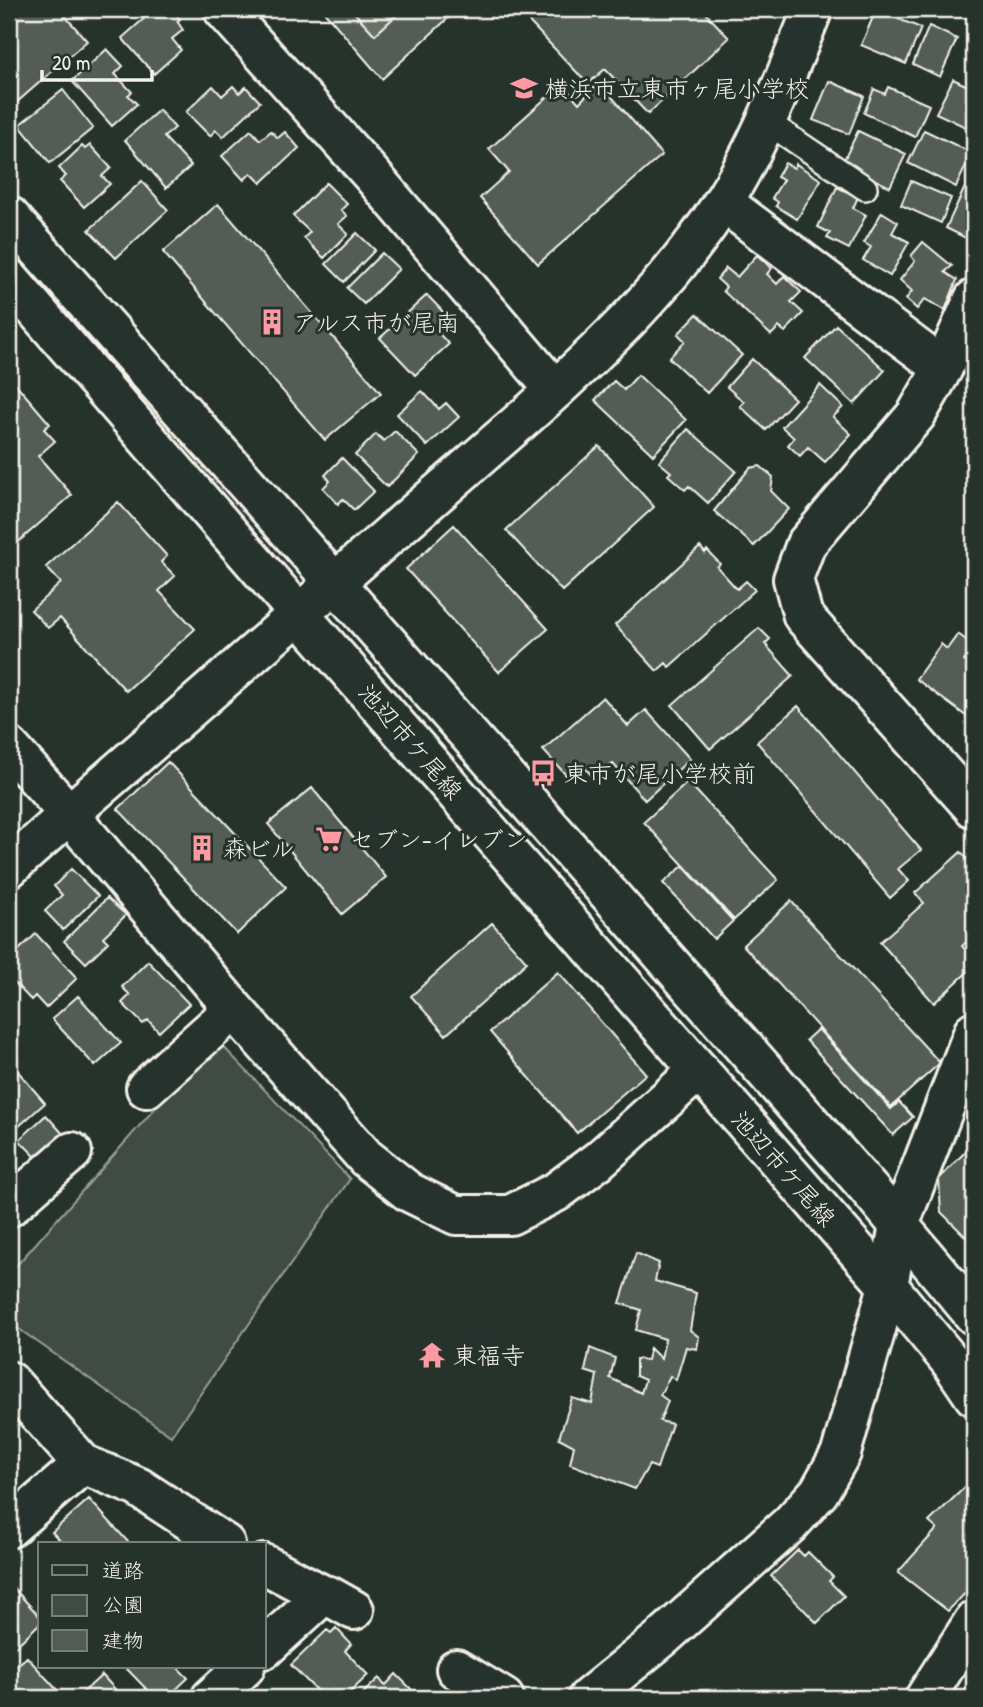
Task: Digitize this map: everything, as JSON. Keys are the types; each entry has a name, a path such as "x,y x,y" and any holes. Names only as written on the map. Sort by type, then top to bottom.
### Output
{"street":[{"path":"223,9 371,174 555,390"},
{"path":"9,868 588,361 646,302 687,254 723,202 767,122 813,9"},
{"path":"723,202 943,368"},
{"name":"池辺市ケ尾線","path":"9,216 899,1225 974,1315"},
{"name":"池辺市ケ尾線","path":"9,279 888,1286 951,1362 974,1396"},
{"path":"974,299 943,368 916,415 806,544 793,579 803,616 974,808"},
{"path":"9,747 366,1158 409,1192 456,1215 510,1215 556,1192 599,1160 699,1070"},
{"path":"146,1088 234,1009"},
{"path":"589,1698 663,1637 790,1524 819,1492 841,1453 888,1286 899,1225 974,1031"},
{"path":"9,1206 72,1152"},
{"path":"9,1381 83,1464 138,1488 222,1542"},
{"path":"9,1528 83,1464"},
{"path":"266,1565 339,1603 266,1648"},
{"path":"925,1698 974,1621"},
{"path":"211,1698 244,1668"},
{"path":"456,1669 505,1698"}],"lane":[{"path":"767,122 865,188"}],"green space":[{"path":"216,1039 350,1179 171,1436 9,1322 9,1274"}],"shaded area":[{"path":"351,9 403,9 375,35"}],"building":[{"path":"9,9 59,9 87,41 16,103 9,95"},
{"path":"155,9 172,9 180,19 177,21 183,30 172,39 181,50 154,74 122,38"},
{"path":"322,9 351,9 375,35 403,9 458,9 382,79"},
{"path":"517,9 702,9 729,38 648,114 605,69 588,84"},
{"path":"876,10 921,28 906,64 861,45"},
{"path":"929,26 957,39 940,77 913,64"},
{"path":"107,49 123,66 115,74 132,92 128,95 137,104 112,126 72,81"},
{"path":"953,79 974,89 974,131 936,113"},
{"path":"829,81 864,96 849,134 813,120"},
{"path":"599,82 662,155 538,264 480,198 509,172 489,149 562,84 579,103"},
{"path":"213,86 222,96 233,86 239,93 246,87 260,102 223,137 216,130 210,136 186,112"},
{"path":"888,87 929,105 915,137 864,113 874,89 885,94"},
{"path":"63,90 93,128 50,163 19,125"},
{"path":"159,110 175,128 164,137 191,166 166,188 125,140"},
{"path":"251,130 260,140 271,131 278,138 285,132 299,148 261,183 251,173 244,180 222,156"},
{"path":"924,130 972,153 956,187 908,163"},
{"path":"858,131 906,154 890,187 842,164"},
{"path":"90,145 111,168 102,176 110,184 84,207 60,181 66,176 59,168 82,146 85,149"},
{"path":"785,163 794,168 796,164 821,180 797,219 776,206 778,202 772,198 783,180 777,177"},
{"path":"142,181 168,210 116,258 89,230"},
{"path":"911,181 951,198 941,223 901,205"},
{"path":"326,183 347,204 341,210 347,216 338,224 348,234 324,258 304,238 310,232 293,216"},
{"path":"837,187 858,197 853,208 866,215 849,249 827,238 830,233 818,227"},
{"path":"965,187 974,191 972,241 946,228"},
{"name":"アルス市が尾南","path":"218,204 381,393 325,440 163,252"},
{"path":"882,212 898,222 892,233 909,242 890,276 863,260 871,247 864,243"},
{"path":"357,233 375,250 344,282 326,264"},
{"path":"923,242 952,266 945,272 957,280 945,310 925,299 917,309 906,299 912,291 900,280 915,261 911,256"},
{"path":"382,253 399,269 364,304 347,288"},
{"path":"757,255 772,268 767,274 777,284 784,276 801,292 791,302 803,313 785,332 779,327 771,335 723,291 726,287 717,279 726,268 737,277"},
{"path":"427,295 448,317 440,325 444,329 439,334 449,344 415,375 380,338"},
{"path":"697,314 742,355 707,393 669,358 685,341 678,334"},
{"path":"836,325 885,370 854,404 805,358"},
{"path":"752,359 795,399 766,430 740,406 744,402 727,387"},
{"path":"638,375 686,420 653,455 595,400 614,381 624,390"},
{"path":"9,376 50,424 44,429 55,441 38,456 72,495 9,550"},
{"path":"820,385 843,407 833,417 851,434 825,462 808,447 800,456 788,445 794,438 782,427"},
{"path":"422,391 439,409 446,403 459,417 427,446 397,414"},
{"path":"688,429 736,471 708,503 689,486 685,490 668,475 671,472 659,462"},
{"path":"395,431 419,455 387,487 355,455 376,434 384,441"},
{"path":"599,446 654,507 562,591 506,530"},
{"path":"342,458 374,491 354,510 343,499 338,504 323,488 330,481 325,475"},
{"path":"760,466 773,477 771,491 789,509 754,546 714,511 750,468"},
{"path":"118,502 167,556 161,562 175,576 159,591 195,629 126,691 60,618 48,628 31,610 61,583 46,567"},
{"path":"454,525 548,629 499,672 406,569"},
{"path":"700,547 705,553 707,550 720,564 717,567 737,589 746,581 755,590 669,667 666,663 657,671 615,625"},
{"path":"759,628 770,639 765,644 793,676 710,749 672,705"},
{"path":"958,634 974,646 964,661 974,668 974,722 916,679 941,644 947,649"},
{"path":"603,697 628,726 646,710 690,759 645,800 613,764 595,779 581,764 567,776 543,750"},
{"path":"798,706 921,850 898,869 909,881 890,898 757,742"},
{"name":"森ビル","path":"168,762 286,887 237,934 118,809"},
{"path":"688,782 778,880 734,920 644,822"},
{"path":"312,788 386,877 342,914 268,824"},
{"path":"961,852 974,866 974,935 962,946 974,960 974,966 934,1003 880,942 924,903 915,893"},
{"path":"683,866 733,921 714,939 663,883"},
{"path":"71,869 98,896 63,930 45,911 62,895 54,886"},
{"path":"107,898 126,915 103,937 108,942 86,963 64,941"},
{"path":"791,901 940,1063 891,1107 743,945"},
{"path":"492,923 527,962 446,1035 411,996"},
{"path":"36,934 77,978 46,1008 35,996 31,1000 9,977 12,971 9,968 9,959"},
{"path":"148,961 189,1004 159,1032 148,1020 143,1024 122,1003 130,995 122,987"},
{"path":"558,972 646,1074 577,1133 490,1032"},
{"path":"78,996 121,1043 95,1066 52,1019"},
{"path":"818,1029 891,1109 899,1102 913,1117 893,1135 806,1040"},
{"path":"9,1061 45,1103 9,1135"},
{"path":"46,1115 64,1135 38,1159 19,1140"},
{"path":"974,1136 974,1245 941,1212 939,1179 970,1147 967,1144"},
{"path":"636,1253 659,1263 655,1281 696,1293 690,1330 699,1337 697,1349 686,1347 676,1380 670,1376 660,1395 668,1401 660,1421 672,1424 657,1468 649,1465 635,1489 570,1464 574,1446 559,1438 572,1398 592,1404 597,1375 585,1371 590,1348 615,1358 610,1378 641,1393 645,1380 636,1376 636,1359 647,1360 650,1348 661,1359 665,1339 636,1330 641,1310 620,1303"},
{"path":"967,1485 974,1492 974,1553 969,1558 974,1563 974,1584 948,1611 898,1572 937,1529 929,1522"},
{"path":"89,1499 128,1542 61,1542 52,1532"},
{"path":"798,1550 804,1556 808,1552 833,1577 829,1581 844,1596 817,1623 771,1576"},
{"path":"9,1583 38,1615 38,1625 11,1651"},
{"path":"336,1628 351,1644 345,1651 368,1675 344,1698 324,1698 291,1665 327,1630 331,1633"},
{"path":"27,1657 58,1691 50,1698 9,1698 9,1672"},
{"path":"126,1668 178,1668 188,1678 167,1698 155,1698"},
{"path":"396,1674 420,1698 358,1698 379,1678 385,1686"},
{"path":"102,1675 123,1698 77,1698"}],"place":[{"name":"横浜市立東市ヶ尾小学校","path":"524,88"},
{"name":"アルス市が尾南","path":"272,322"},
{"name":"東市が尾小学校前","path":"543,773"},
{"name":"セブン-イレブン","path":"329,839"},
{"name":"森ビル","path":"202,848"},
{"name":"東福寺","path":"432,1355"}]}
